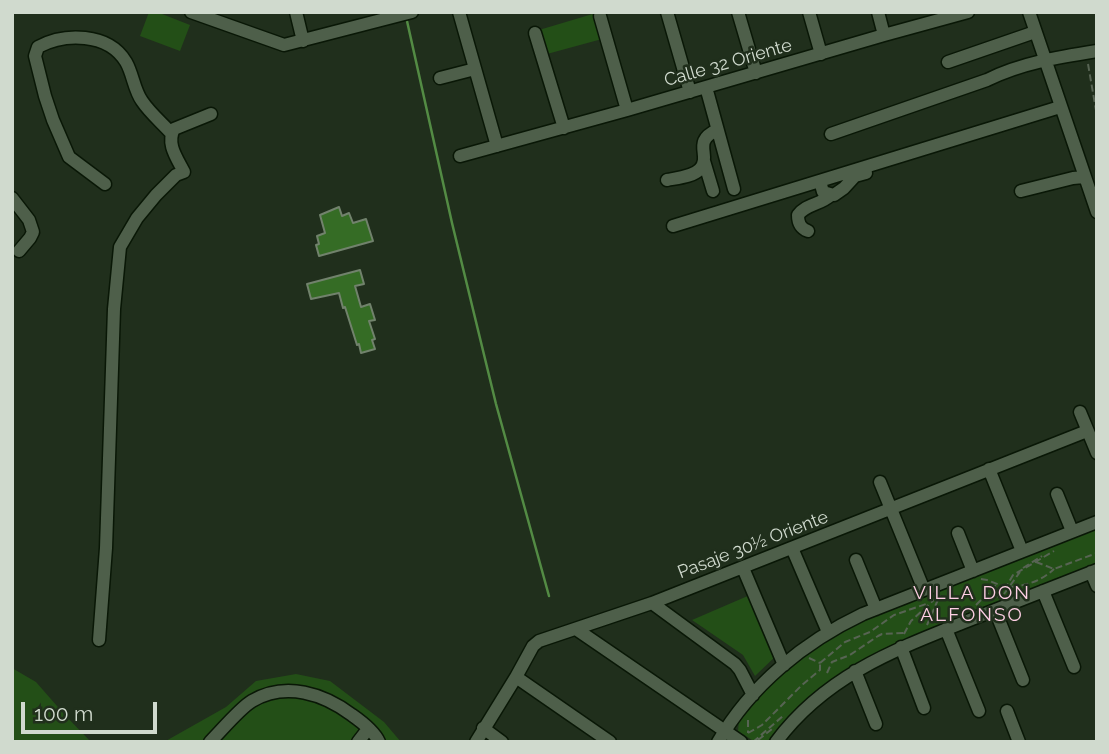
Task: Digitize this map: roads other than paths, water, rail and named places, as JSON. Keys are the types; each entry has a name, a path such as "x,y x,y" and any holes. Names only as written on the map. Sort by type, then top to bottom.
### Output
{"street":[{"path":"191,12 288,45 368,18 412,12"},
{"path":"296,12 303,41"},
{"path":"459,12 497,146"},
{"path":"667,12 690,92"},
{"path":"738,12 756,73"},
{"path":"809,12 821,54"},
{"path":"878,12 884,35"},
{"name":"Calle 32 Oriente","path":"460,156 756,73 948,15 968,12"},
{"path":"1029,12 1097,212"},
{"path":"600,16 627,110"},
{"path":"948,62 1035,32"},
{"path":"535,33 564,128"},
{"path":"105,184 69,157 45,96 35,56 38,47 62,39 83,37 104,43 122,57 131,72 140,100 171,134"},
{"path":"831,134 1044,59 1091,52"},
{"path":"440,78 475,69"},
{"path":"706,87 734,189"},
{"path":"673,226 1060,107"},
{"path":"99,639 106,548 114,309 120,247 156,195 176,175 184,172 170,141 174,129 211,114"},
{"path":"713,191 704,161 704,141 707,135 717,130"},
{"path":"808,231 799,224 798,215 802,209 821,203 844,188 855,176 939,151 944,143"},
{"path":"667,180 690,175 700,169 704,161"},
{"path":"1021,191 1073,177 1084,177"},
{"path":"820,181 823,192 831,195"},
{"path":"12,198 29,220 33,232 19,251"},
{"path":"1080,412 1097,453"},
{"name":"Pasaje 30½ Oriente","path":"476,742 533,646 539,641 652,603 743,568 1087,430"},
{"path":"989,469 1022,551"},
{"path":"880,482 924,590"},
{"path":"1058,494 1072,531"},
{"path":"721,736 753,695 784,665 828,632 924,590 977,575 1022,551 1097,522"},
{"path":"958,533 977,575"},
{"path":"792,548 828,632"},
{"path":"856,560 876,609"},
{"path":"743,568 784,665"},
{"path":"776,742 800,713 829,688 902,642 946,629 1094,571 1097,586"},
{"path":"1043,591 1074,667"},
{"path":"652,603 735,664 753,695"},
{"path":"995,610 1023,680"},
{"path":"576,629 721,736 741,742"},
{"path":"946,629 979,712"},
{"path":"902,642 924,708"},
{"path":"855,671 876,724"},
{"path":"516,677 610,742"},
{"path":"210,742 250,702 281,691 319,696 339,705 376,736 379,742"},
{"path":"1007,711 1019,742"},
{"path":"358,742 368,729"},
{"path":"483,729 502,742"}],"waterway":[{"path":"407,21 496,404 549,596"}],"district":[{"name":"VILLA DON ALFONSO","path":"972,604"}]}
